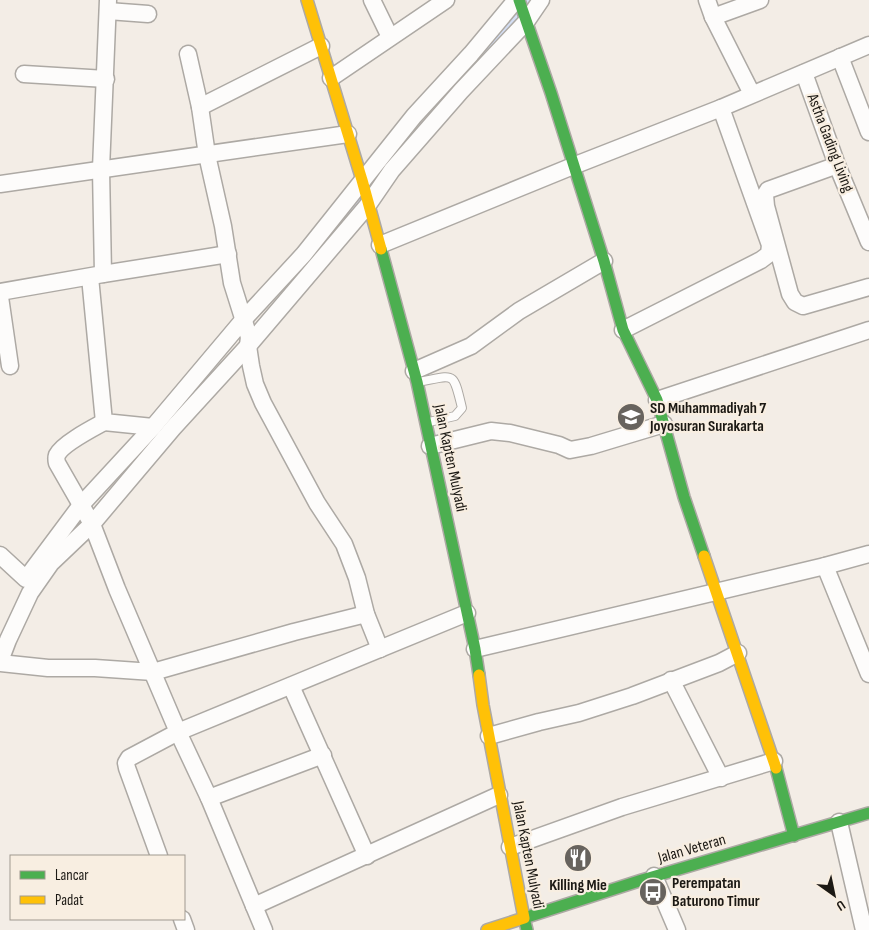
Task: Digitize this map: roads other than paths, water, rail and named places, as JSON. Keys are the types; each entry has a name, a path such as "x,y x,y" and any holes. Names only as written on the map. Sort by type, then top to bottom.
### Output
{"main road":[{"name":"Jalan Kapten Mulyadi","path":"307,0 362,182 415,376 475,649 483,706 527,930"},
{"path":"519,0 551,93 624,330 657,400 684,497 774,761 794,836"},
{"name":"Jalan Veteran","path":"487,930 654,876 869,813"}],"street":[{"path":"372,0 390,37"},
{"path":"331,78 446,0"},
{"path":"0,629 26,579 86,514 173,428 304,254 414,116 519,0"},
{"path":"366,614 294,632 153,672 95,668 48,668 0,662 30,593 86,514 153,428 367,203 398,163 541,0"},
{"path":"707,0 713,17 752,94"},
{"path":"713,17 760,0"},
{"path":"104,422 97,276 108,5 148,14"},
{"path":"380,245 721,108 869,45"},
{"path":"200,107 321,46"},
{"path":"188,54 200,107 207,155 223,226 232,284 246,332 255,384 317,503 344,544 357,578 366,614 380,649"},
{"path":"840,57 869,132"},
{"name":"Astha Gading Living","path":"804,72 837,165 869,242"},
{"path":"24,74 106,79"},
{"path":"624,330 761,260 769,254 770,245 721,108"},
{"path":"0,184 348,134"},
{"name":"Astha Gading Living","path":"832,167 768,190 765,195 766,206 790,294 795,302 803,306 869,287"},
{"path":"0,292 228,254"},
{"path":"415,376 471,346 519,310 604,261"},
{"path":"0,297 10,366"},
{"path":"657,400 869,330"},
{"path":"153,428 104,422 68,444 59,452 57,463 86,514 264,930"},
{"path":"430,446 492,431 516,434 559,445 570,450 591,446 664,424"},
{"path":"475,649 869,554"},
{"path":"0,555 26,579"},
{"path":"825,566 869,674"},
{"path":"159,855 126,763 129,758 178,732 467,613"},
{"path":"489,736 579,713 632,696 719,663 738,653"},
{"path":"671,680 722,778"},
{"path":"291,686 367,856"},
{"path":"209,798 323,755"},
{"path":"510,847 622,807 774,761"},
{"path":"254,906 500,795"},
{"path":"839,822 864,930"},
{"path":"654,876 678,930"}],"lane":[{"path":"415,376 451,378 455,381 462,408 455,416 425,423"}],"waterway":[{"path":"472,69 527,5"},
{"path":"339,222 388,165"}],"place":[{"name":"SD Muhammadiyah 7 Joyosuran Surakarta","path":"631,417"},
{"name":"Killing Mie","path":"578,858"},
{"name":"Perempatan Baturono Timur","path":"653,892"}]}
